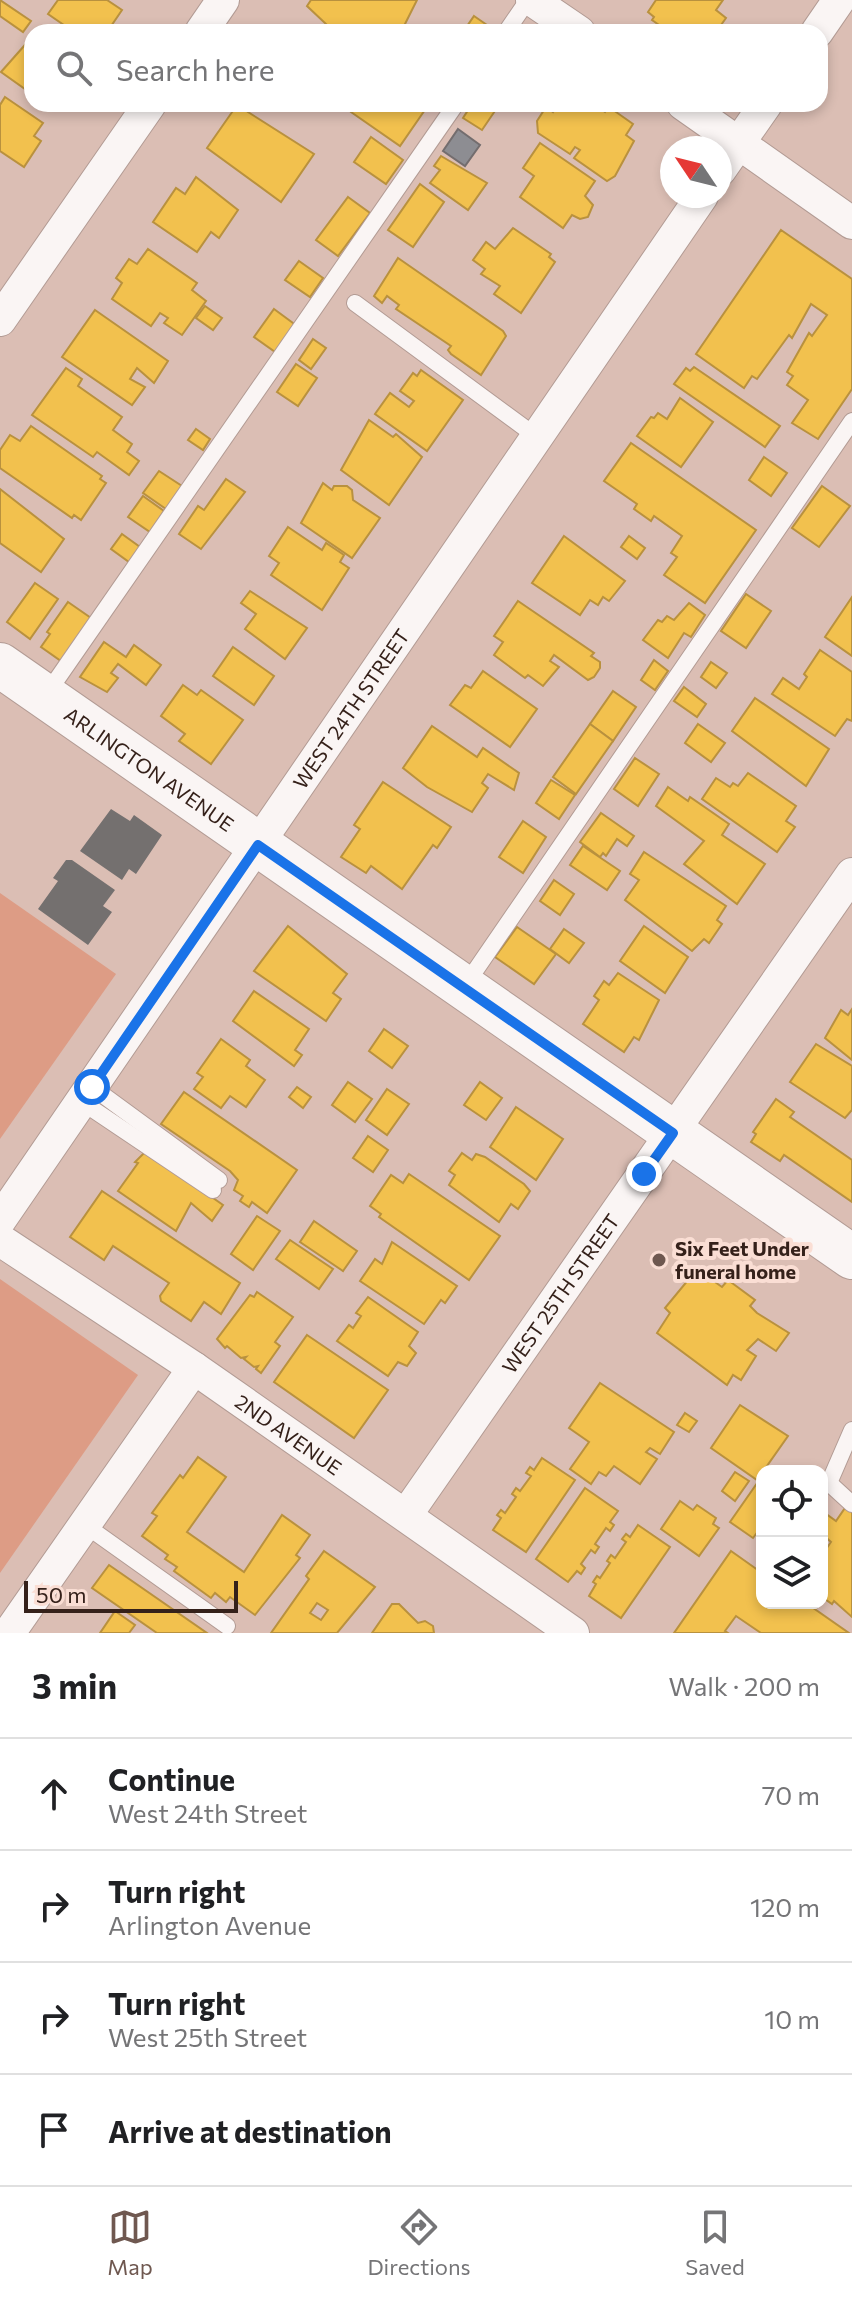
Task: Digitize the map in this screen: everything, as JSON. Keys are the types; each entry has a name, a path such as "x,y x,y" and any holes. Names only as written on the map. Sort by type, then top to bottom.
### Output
{"main road":[{"name":"ARLINGTON AVENUE","path":"0,665 852,1257"}],"street":[{"path":"206,24 223,0"},
{"path":"530,0 567,24"},
{"path":"822,24 839,0"},
{"path":"0,320 144,112"},
{"path":"694,112 852,223"},
{"path":"732,153 760,112"},
{"name":"WEST 24TH STREET","path":"0,1220 694,208"},
{"name":"WEST 25TH STREET","path":"406,1515 852,874"},
{"name":"2ND AVENUE","path":"0,1240 194,1368 573,1633"},
{"path":"9,1633 194,1368"}],"lane":[{"path":"512,24 530,0"},
{"path":"45,697 450,112"},
{"path":"355,303 537,437"},
{"path":"463,988 852,421"},
{"path":"87,1094 216,1185"},
{"path":"852,1430 829,1483 852,1504"},
{"path":"85,1525 227,1626"}],"shaded area":[{"path":"0,893 116,974 0,1139"},
{"path":"0,1279 138,1375 0,1573"}],"building: Homes":[{"path":"0,0 31,21 24,24 23,32 0,16"},
{"path":"58,0 107,0 122,10 112,24 62,24 48,14"},
{"path":"311,0 417,0 405,24 326,24 307,6"},
{"path":"656,0 723,0 716,10 726,18 722,24 658,24 648,12"},
{"path":"474,16 486,24 468,24"},
{"path":"24,46 24,88 1,72"},
{"path":"5,97 43,123 34,136 41,141 24,167 0,151 0,105"},
{"path":"232,112 248,112 314,154 281,202 207,148"},
{"path":"351,112 423,112 400,146"},
{"path":"467,112 494,112 482,130 463,118"},
{"path":"543,112 616,112 633,124 626,135 634,141 615,176 607,181 574,158 580,150 575,147 570,154 538,133 537,121"},
{"path":"371,137 403,160 386,184 354,162"},
{"path":"540,143 595,181 585,196 593,205 588,217 580,219 572,215 563,228 520,197 534,176 523,168"},
{"path":"441,156 487,183 468,210 430,183 440,170 434,166"},
{"path":"196,177 238,210 219,238 211,232 197,252 153,222 176,188 185,194"},
{"path":"420,184 444,202 413,247 388,230"},
{"path":"348,197 370,213 338,256 316,240"},
{"path":"513,228 551,254 549,257 555,262 521,313 494,294 500,286 481,274 485,269 473,260 486,242 495,249"},
{"path":"781,230 852,279 852,389 818,439 792,423 808,400 787,385 793,376 787,372 809,333 812,336 827,315 811,304 792,338 789,335 757,379 752,376 744,388 696,354"},
{"path":"148,249 197,283 192,290 206,301 182,335 164,323 168,318 160,313 151,326 112,299 122,283 116,278 129,259 137,264"},
{"path":"398,258 503,331 506,336 481,375 451,354 448,350 451,346 396,309 399,305 387,296 382,303 374,296"},
{"path":"299,261 323,278 310,297 285,280"},
{"path":"205,306 222,318 213,330 196,318"},
{"path":"274,309 297,326 278,354 254,337"},
{"path":"95,310 168,361 154,383 137,368 130,379 145,387 132,405 62,357"},
{"path":"313,339 326,348 311,369 299,360"},
{"path":"296,364 317,378 298,406 277,392"},
{"path":"694,367 780,426 765,447 674,384 686,368 690,371"},
{"path":"66,368 82,379 78,386 122,417 113,430 132,444 127,452 139,461 129,475 97,452 93,457 32,415"},
{"path":"421,370 463,400 427,451 375,414 390,393 409,407 414,401 400,391 413,373 417,376"},
{"path":"680,398 713,422 681,467 637,436 651,417 658,413 667,419"},
{"path":"369,420 393,437 396,434 422,457 389,505 341,470"},
{"path":"31,426 102,476 100,479 106,483 81,520 74,515 72,518 0,468 0,450 10,435 20,441"},
{"path":"196,429 210,439 203,450 188,440"},
{"path":"631,443 756,530 705,603 664,575 677,557 671,553 682,536 654,516 651,521 634,509 637,504 604,481"},
{"path":"764,457 787,473 771,496 749,480"},
{"path":"159,471 182,486 166,509 143,493"},
{"path":"226,479 245,492 201,549 179,534 198,506 204,510"},
{"path":"323,483 332,490 334,486 347,486 352,490 353,500 380,518 352,558 301,523"},
{"path":"822,486 850,506 819,547 792,528"},
{"path":"0,489 64,539 41,572 0,543"},
{"path":"143,496 164,511 150,532 128,517"},
{"path":"288,527 322,550 326,543 344,555 340,562 349,568 322,610 271,575 279,563 269,556"},
{"path":"122,534 140,547 129,562 111,549"},
{"path":"564,536 625,581 609,601 603,597 598,605 590,600 580,615 532,583"},
{"path":"629,536 645,548 637,559 621,547"},
{"path":"35,583 58,599 30,639 7,622"},
{"path":"250,591 307,628 285,659 245,629 256,614 241,603"},
{"path":"746,594 771,611 746,648 721,631"},
{"path":"852,597 852,656 825,637"},
{"path":"518,601 594,653 591,656 600,662 600,668 594,677 588,680 554,655 550,661 559,667 543,686 528,675 525,678 494,655 503,642 494,636"},
{"path":"68,602 91,618 61,661 41,647 50,634 47,632"},
{"path":"689,603 705,615 691,637 684,633 668,658 643,640 658,620 662,622 667,616 674,620"},
{"path":"104,642 126,657 134,645 161,665 146,685 118,664 111,673 118,678 107,692 80,677"},
{"path":"233,647 274,676 254,705 213,676"},
{"path":"820,650 852,672 852,721 847,719 835,736 772,694 783,678 799,689 807,677 804,674"},
{"path":"654,660 668,671 655,690 641,680"},
{"path":"711,662 727,673 716,688 701,677"},
{"path":"483,671 537,709 510,747 450,705 465,685 471,688"},
{"path":"183,685 197,695 201,690 243,720 211,764 179,741 185,734 161,716"},
{"path":"684,687 706,704 697,717 674,701"},
{"path":"613,691 636,707 613,741 590,724"},
{"path":"755,698 829,749 806,786 732,731"},
{"path":"590,724 613,741 576,794 553,777"},
{"path":"698,724 725,743 711,762 685,743"},
{"path":"432,726 477,757 483,748 519,773 514,790 488,774 482,783 488,788 472,812 427,787 403,768"},
{"path":"635,758 659,774 638,806 614,789"},
{"path":"748,773 796,806 786,821 795,827 777,852 702,799 716,778 730,787 733,783 738,786"},
{"path":"551,780 575,795 559,819 536,803"},
{"path":"383,782 451,827 437,848 433,845 402,889 371,866 366,873 341,857 360,829 354,825"},
{"path":"668,787 688,801 690,797 729,824 722,835 765,864 737,904 684,864 704,841 656,806"},
{"path":"601,813 634,836 627,846 617,839 606,856 603,853 600,857 580,842"},
{"path":"523,821 546,837 523,873 499,857"},
{"path":"583,846 620,871 607,890 570,865"},
{"path":"644,852 726,906 717,920 722,924 709,943 704,939 692,951 625,900 639,880 630,874"},
{"path":"554,880 574,894 560,915 540,901"},
{"path":"288,926 347,974 333,993 341,999 326,1021 254,971"},
{"path":"644,926 688,957 665,993 620,961"},
{"path":"517,927 556,954 534,984 495,957"},
{"path":"564,929 584,943 569,963 550,949"},
{"path":"618,973 659,1000 639,1040 634,1037 624,1052 583,1024 599,1000 594,996 604,981 609,985"},
{"path":"254,991 309,1029 295,1050 302,1055 294,1066 233,1021"},
{"path":"852,1009 852,1060 825,1038 841,1010 848,1015"},
{"path":"384,1029 408,1046 392,1068 369,1051"},
{"path":"221,1039 250,1060 246,1066 265,1080 246,1107 230,1096 221,1108 194,1089 203,1077 197,1073"},
{"path":"816,1044 852,1066 852,1110 845,1118 790,1082"},
{"path":"348,1082 372,1099 355,1122 332,1105"},
{"path":"480,1082 502,1098 486,1120 464,1105"},
{"path":"297,1087 311,1097 303,1108 289,1097"},
{"path":"387,1089 409,1104 387,1135 366,1120"},
{"path":"184,1092 297,1170 267,1213 252,1202 249,1207 240,1201 243,1196 234,1190 238,1180 230,1171 161,1124"},
{"path":"776,1099 794,1112 790,1117 852,1160 852,1202 784,1155 780,1161 751,1142 756,1134 753,1132"},
{"path":"516,1107 563,1139 536,1180 490,1147"},
{"path":"368,1136 388,1150 373,1172 353,1158"},
{"path":"146,1151 223,1205 212,1221 191,1203 176,1231 118,1191 138,1163 135,1162"},
{"path":"462,1153 472,1160 476,1154 485,1157 524,1184 530,1191 518,1209 511,1204 499,1222 449,1185 455,1175 449,1171"},
{"path":"409,1174 500,1236 469,1280 379,1217 381,1214 370,1206 391,1175 403,1183"},
{"path":"102,1191 240,1283 221,1314 204,1302 191,1321 161,1301 160,1296 169,1283 113,1246 104,1260 70,1237"},
{"path":"257,1216 280,1231 253,1270 231,1254"},
{"path":"314,1221 357,1251 343,1271 300,1242"},
{"path":"290,1240 333,1269 319,1289 276,1259"},
{"path":"392,1242 457,1286 445,1303 441,1300 424,1324 360,1281 375,1259 382,1264"},
{"path":"693,1274 705,1275 722,1287 728,1280 755,1300 750,1306 757,1313 789,1333 776,1351 758,1339 747,1350 756,1356 741,1380 733,1375 727,1385 657,1333 670,1313 665,1308"},
{"path":"257,1292 293,1317 275,1342 280,1346 261,1373 256,1369 258,1366 254,1367 244,1359 246,1357 241,1358 227,1346 225,1348 217,1339 250,1295 254,1297"},
{"path":"368,1297 418,1332 409,1346 416,1353 407,1366 398,1362 388,1376 337,1341 349,1325 353,1328 361,1316 356,1313"},
{"path":"307,1335 388,1390 354,1438 274,1382"},
{"path":"600,1383 674,1432 660,1454 650,1448 646,1452 657,1459 640,1484 614,1466 606,1476 599,1472 591,1484 570,1469 589,1442 569,1428"},
{"path":"740,1405 788,1436 768,1465 756,1465 756,1479 711,1448"},
{"path":"685,1413 697,1421 689,1432 677,1425"},
{"path":"198,1457 226,1477 187,1532 244,1572 282,1515 310,1535 296,1555 300,1558 255,1615 230,1597 226,1602 215,1593 211,1598 174,1571 177,1567 165,1559 168,1555 142,1536 157,1516 152,1513 180,1475 183,1478"},
{"path":"542,1458 575,1480 526,1552 493,1530 501,1518 497,1515 501,1510 505,1513 516,1497 512,1494 516,1488 520,1491 531,1476 526,1473 530,1467 534,1470"},
{"path":"735,1472 749,1481 735,1501 722,1491"},
{"path":"756,1485 756,1534 753,1538 730,1522"},
{"path":"585,1488 618,1511 610,1522 614,1525 610,1531 606,1528 595,1544 599,1547 595,1553 591,1550 581,1564 585,1568 581,1574 577,1571 568,1582 536,1559"},
{"path":"680,1501 693,1510 697,1505 716,1518 713,1524 719,1528 699,1556 661,1529"},
{"path":"847,1505 852,1509 852,1617 834,1601 832,1604 828,1601 828,1546 831,1542 828,1539 828,1515 836,1521"},
{"path":"638,1525 670,1547 621,1618 589,1596 596,1584 593,1582 597,1576 600,1578 610,1563 607,1561 611,1555 615,1558 626,1542 622,1539 626,1534 630,1537"},
{"path":"324,1551 375,1587 337,1633 271,1633 309,1579 306,1576","holes":["317,1603 328,1610 321,1620 310,1613"]},
{"path":"731,1551 756,1569 756,1609 815,1609 849,1633 761,1633 736,1616 725,1631 728,1633 674,1633"},
{"path":"109,1565 207,1633 157,1633 92,1588"},
{"path":"392,1604 399,1604 418,1623 425,1621 433,1626 434,1633 372,1633"},
{"path":"115,1611 135,1625 129,1633 100,1633"}],"building: Industry":[{"path":"458,129 480,145 465,166 443,151"}],"building: Other":[{"path":"111,809 130,821 134,815 162,835 136,874 129,869 122,880 80,851"},
{"path":"66,860 72,860 115,890 103,906 112,912 88,945 38,909 58,881 53,878"}],"place":[{"name":"Six Feet Under funeral home","path":"659,1260"}],"route":[{"path":"92,1087 258,845 673,1133 644,1174"}]}
